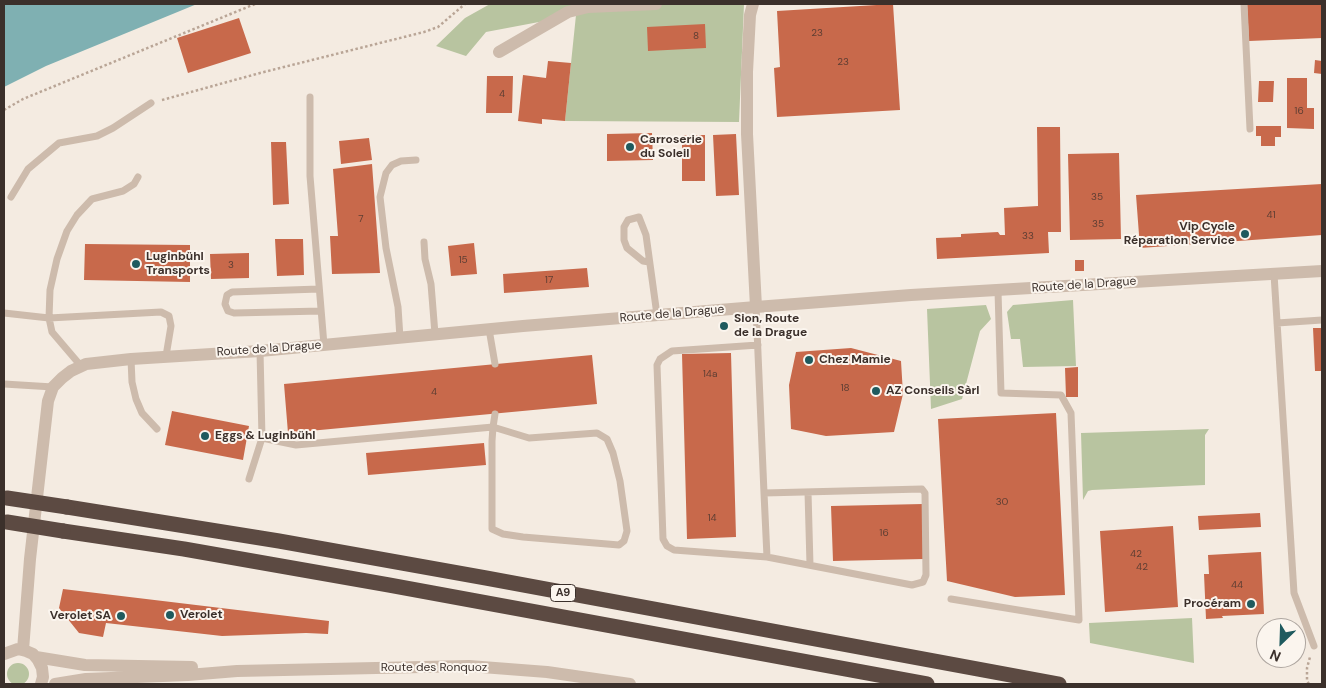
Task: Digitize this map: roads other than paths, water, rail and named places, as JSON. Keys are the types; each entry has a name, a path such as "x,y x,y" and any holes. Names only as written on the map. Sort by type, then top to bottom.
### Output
{"highway":[{"name":"A9","path":"6,498 427,568 1059,684"},
{"name":"A9","path":"5,522 184,549 380,583 927,684"}],"street":[{"path":"499,52 568,12 588,7 656,4"},
{"path":"753,4 750,15 747,72 747,134 756,307"},
{"name":"Route de la Drague","path":"53,387 66,374 81,366 131,359 260,351 489,329 910,295 1322,271"},
{"path":"4,654 14,650 23,650 30,559 46,414 53,387"},
{"name":"Route des Ronquoz","path":"23,650 30,652 36,657 85,665 187,667 237,671"},
{"path":"36,657 42,668 43,677 41,684"},
{"name":"Route des Ronquoz","path":"55,684 86,680 237,671 491,667 547,672 630,684"}],"lane":[{"path":"1244,4 1250,130"},
{"path":"310,98 310,176 324,345"},
{"path":"11,197 28,169 59,143 97,136 114,128 123,120 151,103"},
{"path":"400,338 398,307 385,241 380,197 386,173 392,165 401,161 416,160"},
{"path":"81,366 52,332 49,318 50,290 57,259 66,231 77,215 92,199 123,191 134,184 138,178"},
{"path":"649,262 643,261 627,248 624,240 624,227 628,220 639,216 646,235 657,315"},
{"path":"424,242 425,259 431,284 435,334"},
{"path":"1274,274 1294,593 1314,646"},
{"path":"320,289 232,292 227,295 225,304 228,311 234,313 322,311"},
{"path":"951,599 1079,620 1071,413 1061,395 1001,393 998,291"},
{"path":"756,307 767,557"},
{"path":"4,313 49,318 161,312 169,316 171,326 166,356"},
{"path":"1277,323 1322,320"},
{"path":"489,329 495,364"},
{"path":"758,345 672,351 660,359 658,365 664,539 667,546 674,550 767,557 912,585 923,582 926,575 926,493 922,489 764,493"},
{"path":"249,479 262,438 260,351"},
{"path":"131,359 132,382 136,399 142,413 157,429"},
{"path":"4,384 53,387"},
{"path":"262,438 296,445 493,427 529,438 597,433 607,439 620,481 627,530 624,541 618,545 524,537 503,534 492,529 493,427 495,414"},
{"path":"808,492 810,565"}],"water":[{"path":"4,4 197,4 46,66 4,87"}],"place":[{"name":"Carroserie du Soleil","path":"630,147"},
{"name":"Vip Cycle Réparation Service","path":"1245,234"},
{"name":"Luginbühl Transports","path":"136,264"},
{"name":"Sion, Route de la Drague","path":"724,326"},
{"name":"Chez Mamie","path":"809,360"},
{"name":"AZ Conseils Sàrl","path":"876,391"},
{"name":"Eggs & Luginbühl","path":"205,436"},
{"name":"Procéram","path":"1251,604"},
{"name":"Verolet","path":"170,615"},
{"name":"Verolet SA","path":"121,616"}]}
